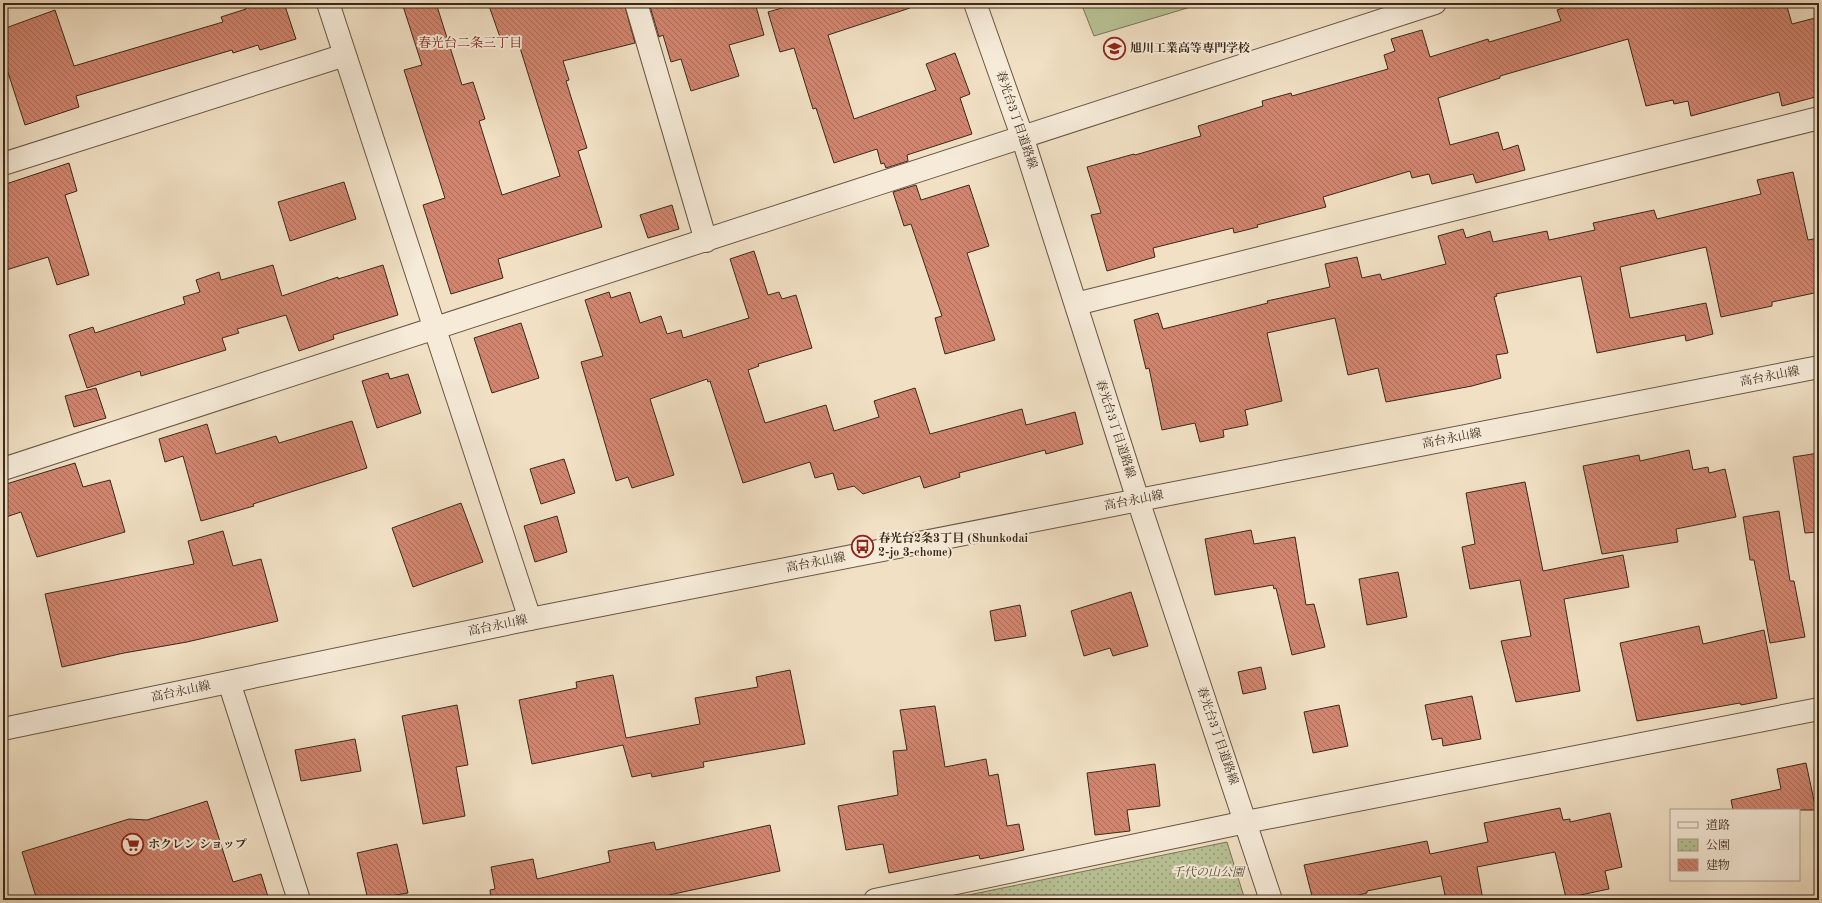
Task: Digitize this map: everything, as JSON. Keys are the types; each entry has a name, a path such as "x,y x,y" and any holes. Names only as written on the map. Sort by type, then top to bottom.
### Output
{"street":[{"path":"328,3 530,619"},
{"path":"636,3 706,241"},
{"name":"春光台3丁目道路線","path":"974,3 1022,136 1138,500 1271,900"},
{"path":"3,469 706,241 1022,136 1435,3"},
{"path":"3,164 345,55"},
{"path":"1076,304 1819,118"},
{"name":"高台永山線","path":"3,729 530,619 1819,367"},
{"path":"229,682 299,900"},
{"path":"875,900 1246,822 1819,708"}],"green space":[{"path":"1081,3 1204,3 1094,36"},
{"name":"千代の山公園","path":"1227,842 1245,900 944,900"}],"building":[{"path":"244,3 284,3 296,39 260,50 258,45 233,53 232,50 76,96 79,107 25,125 3,57 3,29 55,10 74,66 223,22 221,17 246,9"},
{"path":"402,3 436,3 462,85 473,82 485,119 479,121 502,195 560,176 516,35 501,40 488,3 624,3 635,43 563,61 569,80 566,81 587,148 578,151 602,227 498,259 503,278 451,294 423,205 445,198 404,70 422,65"},
{"path":"649,3 755,3 764,35 729,45 739,76 691,91 681,59 671,62 663,35 659,37"},
{"path":"799,3 910,3 910,8 828,35 854,119 936,90 926,64 955,53 970,94 960,98 972,134 907,155 908,161 886,168 884,163 881,164 877,149 834,163 816,108 813,109 794,48 780,52 768,12"},
{"path":"1578,3 1786,3 1792,24 1819,17 1819,96 1782,106 1779,92 1691,116 1688,101 1674,104 1673,100 1646,106 1628,39 1500,76 1500,78 1438,98 1450,145 1498,132 1503,150 1518,145 1525,170 1476,183 1473,174 1432,184 1429,174 1412,178 1410,171 1323,197 1326,207 1257,225 1258,227 1234,233 1233,228 1153,248 1155,257 1107,271 1091,215 1101,213 1087,167 1201,136 1198,126 1263,106 1262,101 1291,93 1292,96 1388,69 1384,55 1395,51 1391,39 1422,30 1430,57 1488,39 1489,42 1561,21 1557,10"},
{"path":"69,163 77,191 65,195 89,275 57,285 48,257 3,271 3,185"},
{"path":"1793,172 1808,240 1819,238 1819,292 1772,302 1772,306 1721,317 1706,247 1620,267 1630,318 1706,303 1713,334 1686,341 1685,335 1597,353 1581,276 1496,294 1497,296 1494,297 1508,353 1496,355 1501,378 1472,386 1386,402 1378,368 1348,375 1335,318 1267,333 1282,401 1245,410 1248,425 1223,430 1224,437 1200,442 1195,423 1162,430 1149,368 1146,369 1134,320 1158,313 1163,329 1268,303 1267,301 1330,287 1325,264 1357,257 1362,278 1380,274 1382,280 1446,264 1438,236 1463,229 1466,238 1490,231 1493,242 1547,231 1549,240 1595,230 1593,223 1654,210 1657,219 1761,194 1757,180"},
{"path":"344,182 356,219 290,241 278,202"},
{"path":"916,185 921,200 969,185 989,246 967,253 995,340 945,354 935,318 942,316 911,224 904,226 893,192"},
{"path":"672,205 679,229 648,238 640,215"},
{"path":"754,251 768,295 779,292 782,299 796,295 812,348 758,364 759,366 748,370 765,423 826,405 834,431 879,417 874,401 915,388 930,434 1022,409 1026,425 1075,412 1083,444 1046,454 1045,450 959,473 960,477 924,488 920,476 863,494 854,486 838,490 833,473 815,478 810,462 743,483 710,381 708,382 707,379 650,399 674,475 632,488 628,477 616,481 581,362 603,356 585,300 609,292 611,298 630,292 640,323 661,316 667,334 681,330 683,338 749,318 730,259"},
{"path":"273,265 282,296 338,277 338,279 383,265 398,315 333,335 334,339 299,351 286,315 237,329 239,333 222,338 226,350 141,376 140,371 87,388 69,335 93,327 95,333 185,304 183,297 200,292 196,280 219,272 221,280"},
{"path":"521,323 539,378 492,393 474,338"},
{"path":"388,373 390,379 408,374 421,413 377,428 362,381"},
{"path":"96,388 106,418 74,427 65,396"},
{"path":"352,421 367,468 253,504 254,506 201,521 183,456 165,462 159,439 207,424 216,454 276,436 279,443"},
{"path":"1689,450 1693,470 1708,467 1709,473 1725,469 1736,517 1676,529 1678,542 1602,554 1583,466 1639,455 1640,461"},
{"path":"1819,453 1819,532 1805,533 1793,457"},
{"path":"564,459 575,493 541,504 530,469"},
{"path":"75,463 83,487 110,480 125,532 37,557 21,512 3,518 3,485"},
{"path":"1525,482 1543,571 1623,555 1629,587 1564,599 1580,691 1516,702 1501,641 1531,636 1520,580 1470,589 1462,547 1475,544 1466,493"},
{"path":"461,503 483,562 413,587 392,528"},
{"path":"1779,511 1790,581 1794,581 1805,637 1770,643 1754,560 1750,560 1743,517"},
{"path":"557,516 567,552 535,562 524,526"},
{"path":"1251,530 1254,544 1295,537 1306,605 1314,604 1325,647 1292,655 1276,588 1274,589 1273,585 1215,595 1205,539"},
{"path":"223,531 233,566 261,559 278,621 187,642 124,653 62,667 45,594 194,564 188,541"},
{"path":"1398,572 1407,617 1367,625 1359,579"},
{"path":"1131,592 1148,646 1113,656 1110,648 1084,656 1071,611"},
{"path":"1020,605 1026,636 995,641 990,611"},
{"path":"1699,626 1703,644 1764,630 1777,698 1637,721 1620,643"},
{"path":"1261,667 1266,689 1243,694 1238,672"},
{"path":"790,670 805,744 703,762 704,767 652,777 651,773 632,777 623,745 532,764 519,700 577,688 576,682 613,675 626,738 700,724 695,698 758,687 756,677"},
{"path":"1472,696 1481,739 1443,746 1442,738 1432,740 1425,705"},
{"path":"457,705 468,765 456,767 465,816 423,824 402,716"},
{"path":"1339,705 1348,746 1313,753 1304,712"},
{"path":"935,706 945,767 986,759 989,776 998,774 1007,826 1019,824 1024,850 980,859 979,855 889,873 883,844 846,850 838,806 898,795 893,751 907,750 900,710"},
{"path":"355,739 361,771 301,781 295,750"},
{"path":"1806,763 1816,810 1733,809 1731,800 1781,789 1777,769"},
{"path":"1155,764 1160,806 1127,810 1130,831 1095,835 1087,773"},
{"name":"ホクレン ショップ","path":"207,801 233,882 261,874 269,900 37,900 22,852 129,819 147,820"},
{"path":"1560,808 1563,820 1570,819 1570,822 1610,813 1622,867 1605,871 1609,889 1566,898 1555,852 1477,867 1483,900 1446,900 1441,876 1367,891 1367,893 1338,900 1313,900 1304,865 1427,841 1430,854 1488,842 1484,823"},
{"path":"770,825 780,871 646,900 491,900 490,890 495,889 491,867 533,859 537,879 610,862 608,851 654,842 656,850"},
{"path":"397,844 408,893 368,900 357,853"}],"place":[{"name":"旭川工業高等専門学校","path":"1115,49"},
{"name":"春光台2条3丁目 (Shunkodai 2-jo 3-chome)","path":"863,546"},
{"name":"ホクレン ショップ","path":"133,845"}],"district":[{"name":"春光台二条三丁目","path":"470,43"}]}
